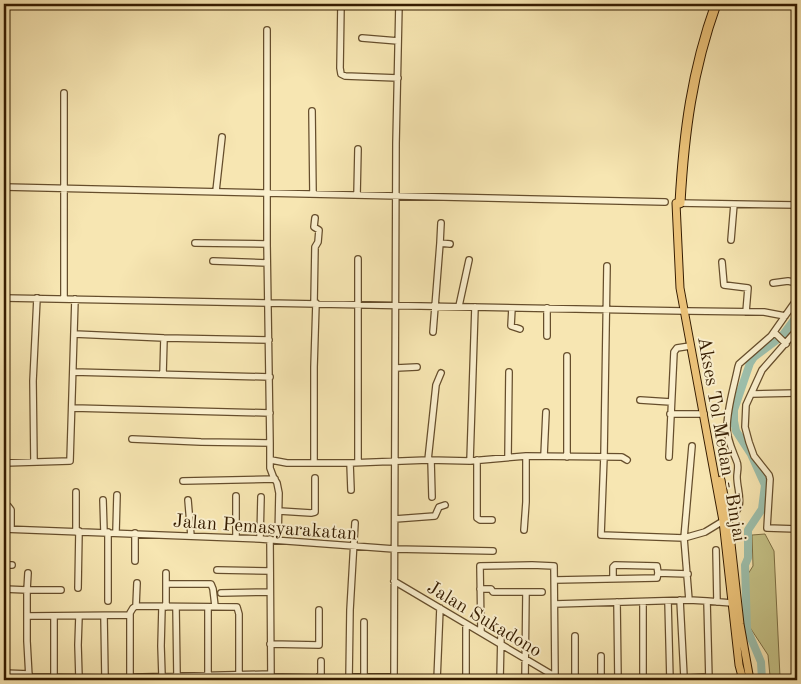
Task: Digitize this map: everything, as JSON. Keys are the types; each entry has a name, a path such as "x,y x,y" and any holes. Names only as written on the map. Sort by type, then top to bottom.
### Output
{"highway":[{"path":"678,203 678,155 685,102 697,44 711,4"},
{"path":"678,203 691,95 699,59 716,4"}],"main road":[{"name":"Akses Tol Medan - Binjai","path":"678,203 680,266 690,346 699,379 704,414 726,519"},
{"name":"Akses Tol Medan - Binjai","path":"686,311 726,519 732,577 747,679"},
{"name":"Akses Tol Medan - Binjai","path":"732,577 732,603 740,669 747,679"}],"street":[{"path":"341,4 341,74 345,76 398,78"},
{"path":"355,523 350,610 349,679 364,677 394,679 399,4"},
{"path":"267,30 267,263 270,340 270,468 278,487 278,540"},
{"path":"362,38 398,41"},
{"path":"64,93 64,299"},
{"path":"312,111 313,194"},
{"path":"216,191 222,137"},
{"path":"356,195 358,149"},
{"path":"4,187 665,202"},
{"path":"678,203 797,206"},
{"path":"731,240 734,204"},
{"path":"314,462 315,247 320,230 314,227 315,218"},
{"path":"433,332 441,223"},
{"path":"195,243 267,244"},
{"path":"440,243 450,244"},
{"path":"358,260 358,462"},
{"path":"459,306 469,260"},
{"path":"213,262 267,263"},
{"path":"722,262 724,285 748,288 746,312"},
{"path":"607,266 601,535 684,538 705,532 736,513 740,504 737,479 738,462 732,450 727,429 728,414 738,367 774,333 797,298"},
{"path":"774,283 788,281 797,283"},
{"path":"4,298 764,312 785,316"},
{"path":"34,462 33,381 37,298"},
{"path":"4,463 70,461 75,299"},
{"path":"470,461 475,307"},
{"path":"512,308 511,326 520,328"},
{"path":"547,308 547,336"},
{"path":"797,330 795,339 785,343 762,370 746,405 745,427 754,456 770,479 768,528 797,530"},
{"path":"774,333 785,343"},
{"path":"74,334 270,340"},
{"path":"163,374 164,338"},
{"path":"669,457 675,350 690,346"},
{"path":"567,356 567,457"},
{"path":"396,368 418,367"},
{"path":"73,372 270,377"},
{"path":"508,457 509,372"},
{"path":"432,497 430,460 436,385 441,373"},
{"path":"752,394 797,393"},
{"path":"640,400 671,402"},
{"path":"72,408 270,413"},
{"path":"544,456 546,412"},
{"path":"670,414 704,414"},
{"path":"132,439 270,443"},
{"path":"689,600 684,538 692,446"},
{"path":"271,460 287,463 350,463 430,460 470,461 526,456 622,457 627,460"},
{"path":"524,530 526,456"},
{"path":"477,460 477,518 480,520 492,520"},
{"path":"350,463 351,490"},
{"path":"279,511 316,512 315,478"},
{"path":"183,481 275,479"},
{"path":"76,492 78,588"},
{"path":"116,532 117,495"},
{"path":"236,496 236,538"},
{"path":"260,497 260,538"},
{"path":"104,500 108,601"},
{"path":"188,500 191,536"},
{"path":"395,519 435,516 438,507 445,505"},
{"path":"4,506 8,506 11,510 11,529"},
{"name":"Jalan Pemasyarakatan","path":"4,529 260,538 394,549 493,551"},
{"path":"135,533 135,561"},
{"path":"270,540 271,677"},
{"path":"716,550 717,602"},
{"path":"4,565 12,565"},
{"path":"555,580 613,579 657,578 657,566 616,565 613,567 613,579"},
{"path":"481,632 480,566 554,567 555,676"},
{"path":"217,570 270,571"},
{"path":"28,573 28,677"},
{"path":"658,573 688,574"},
{"path":"162,676 161,646 166,574"},
{"path":"717,577 732,577"},
{"name":"Jalan Sukadono","path":"394,581 561,680"},
{"path":"136,606 137,583"},
{"path":"166,584 211,584 213,588 208,675"},
{"path":"4,589 61,590"},
{"path":"480,589 491,589 493,592 542,592"},
{"path":"222,593 270,592"},
{"path":"525,680 526,592"},
{"path":"680,600 684,677 688,678 708,678 707,601"},
{"path":"555,604 680,600 732,603"},
{"path":"668,601 670,680"},
{"path":"617,602 618,680"},
{"path":"643,602 643,680"},
{"path":"128,678 130,615 131,610 136,606 234,606 239,609 243,676"},
{"path":"176,607 177,676"},
{"path":"437,680 440,608"},
{"path":"270,644 319,645 319,610"},
{"path":"28,616 130,615"},
{"path":"51,679 54,616"},
{"path":"77,679 79,616"},
{"path":"102,679 104,616"},
{"path":"364,622 364,677"},
{"path":"466,624 466,680"},
{"path":"500,680 501,634"},
{"path":"575,636 575,680"},
{"path":"601,656 601,680"},
{"path":"4,673 51,679 153,678 162,676 208,675 215,678 243,676 318,678 321,674 321,661"}],"shaded area":[{"path":"765,534 774,551 780,677 770,676 768,655 749,626 748,574 753,566 752,535"}],"waterway":[{"path":"762,680 761,662 747,629 745,565 748,558 748,530 762,509 765,485 751,454 736,431 734,410 750,363 754,357 782,336 797,316"}]}
